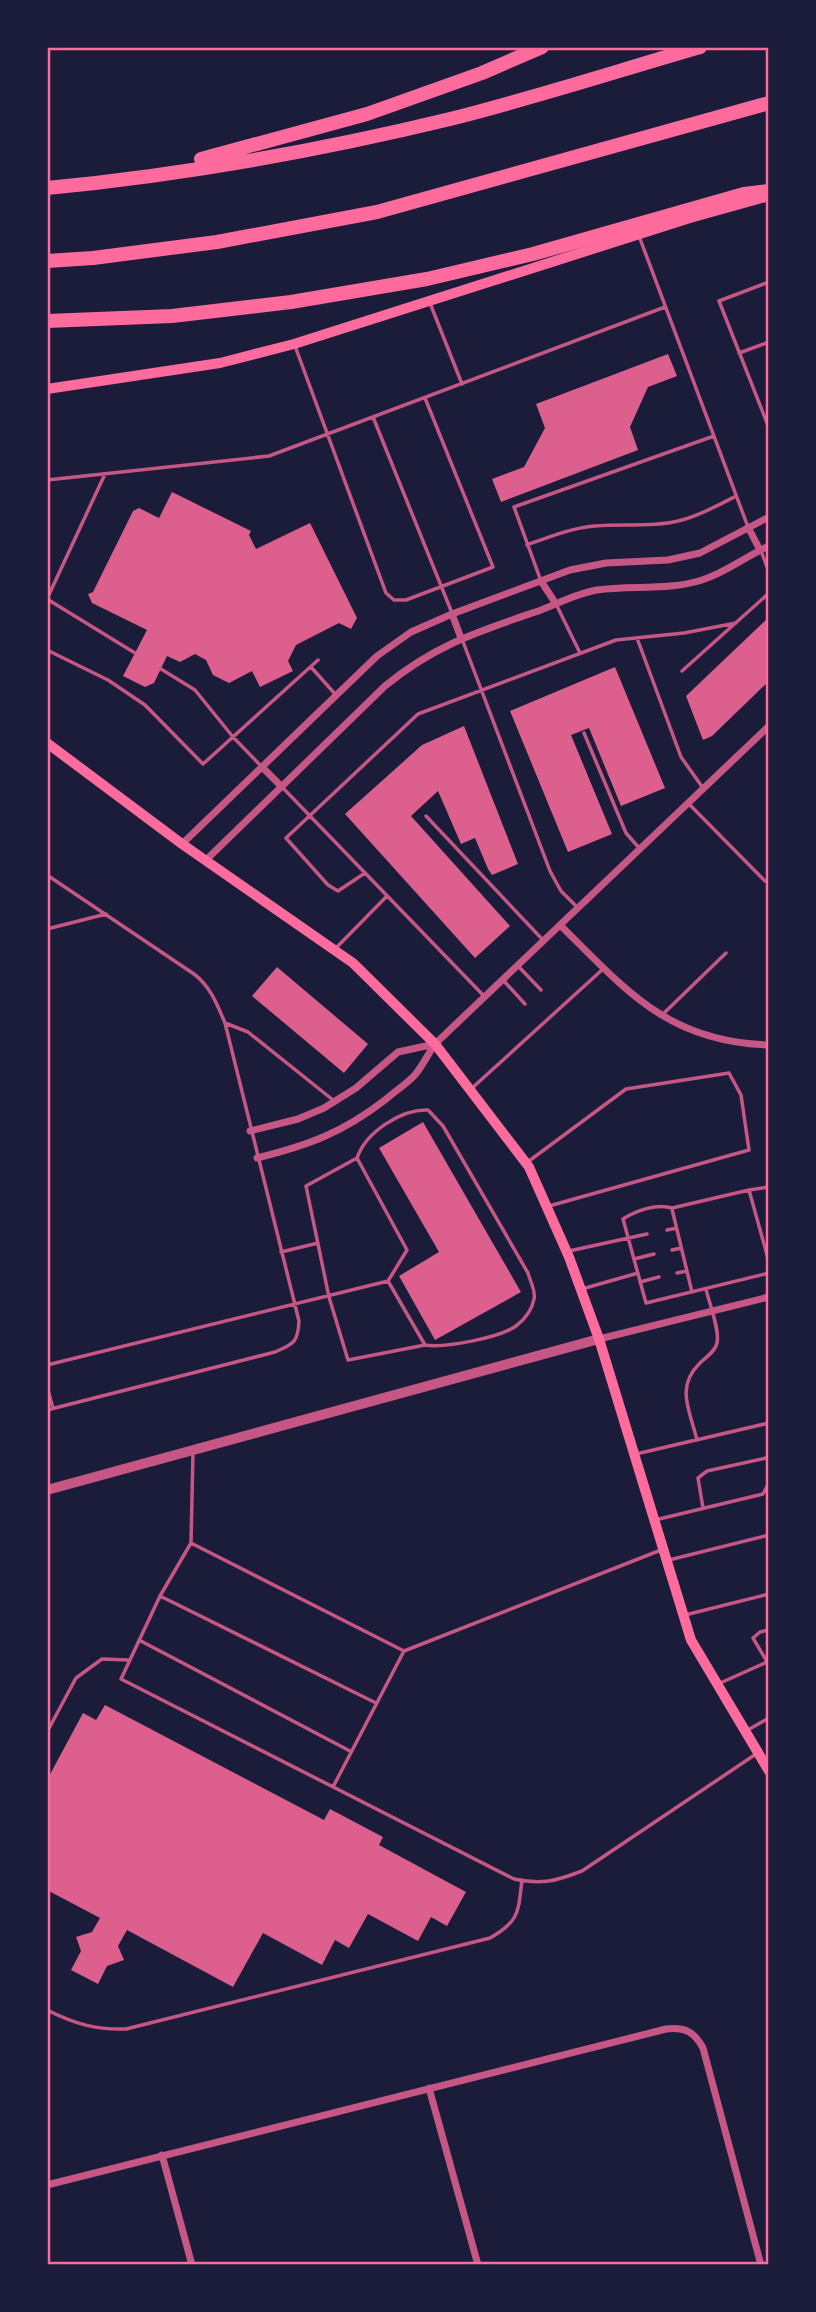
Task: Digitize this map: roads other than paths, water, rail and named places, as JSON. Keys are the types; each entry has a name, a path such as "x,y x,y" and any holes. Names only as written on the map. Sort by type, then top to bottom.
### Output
{"highway":[{"path":"123,180 367,114 482,73 542,47"},
{"path":"47,188 123,180 291,152 451,118 701,47"},
{"path":"47,261 93,258 217,242 377,212 769,103"},
{"path":"47,321 172,316 291,302 427,279 533,254 744,194 769,191"}],"main road":[{"path":"47,389 220,363 294,344 638,234 769,196"},
{"path":"47,743 182,844 353,963 435,1044 526,1163 567,1252 599,1339 691,1640 768,1769"}],"street":[{"path":"182,844 377,656 411,632 570,570 606,563 667,560 700,553 769,517"},
{"path":"748,527 760,550"},
{"path":"206,860 408,667 430,653 461,638 596,590 671,586 702,580 769,546"},
{"path":"541,581 556,604"},
{"path":"452,614 461,638"},
{"path":"257,1158 334,1134 361,1119 415,1075 435,1044 769,726"},
{"path":"262,767 282,787"},
{"path":"560,925 661,1016 688,1030 713,1038 741,1044 769,1045"},
{"path":"250,1130 298,1119 324,1108 356,1088 398,1052 435,1044"},
{"path":"47,1490 599,1339 769,1297"},
{"path":"47,2185 678,2028 691,2031 703,2048 761,2265"},
{"path":"429,2088 478,2265"},
{"path":"162,2155 192,2265"}],"lane":[{"path":"638,234 748,527"},
{"path":"769,282 719,301 769,428"},
{"path":"429,302 462,384"},
{"path":"47,480 269,456 665,307"},
{"path":"739,353 769,342"},
{"path":"294,344 386,593 394,600 406,600 493,567 425,398"},
{"path":"373,417 452,614"},
{"path":"541,581 514,507 714,436"},
{"path":"105,474 47,599 135,653"},
{"path":"527,545 564,531 594,526 655,525 682,520 703,513 736,496"},
{"path":"760,550 769,572"},
{"path":"682,671 769,593"},
{"path":"556,604 580,653"},
{"path":"365,873 338,891 328,884 286,838 418,714 616,640 684,633 736,623"},
{"path":"461,638 550,872 561,891 578,908"},
{"path":"638,638 681,757 704,788"},
{"path":"47,650 107,680 145,705 204,764 318,660"},
{"path":"311,667 337,695"},
{"path":"161,669 195,690 233,737 262,767"},
{"path":"584,733 626,833 640,849"},
{"path":"282,787 485,997"},
{"path":"688,803 765,881 769,881"},
{"path":"426,816 544,940"},
{"path":"47,875 204,982 225,1023 299,1321 296,1339 289,1346 275,1352 47,1410"},
{"path":"334,950 387,896"},
{"path":"47,929 106,914"},
{"path":"661,1016 726,953"},
{"path":"518,965 541,990"},
{"path":"470,1090 605,968"},
{"path":"503,980 525,1004"},
{"path":"554,1004 558,1009"},
{"path":"537,1018 543,1024"},
{"path":"225,1023 247,1032 335,1101"},
{"path":"526,1163 626,1089 729,1073 741,1095 749,1150 547,1207"},
{"path":"428,1110 443,1126 528,1273 535,1296 529,1312 514,1327 495,1334 437,1347 425,1345 348,1360 329,1297 306,1186 357,1158 360,1149 371,1135 410,1111 428,1110"},
{"path":"47,1365 388,1281 407,1250 357,1158"},
{"path":"769,1187 671,1208 664,1206 632,1213 623,1219 646,1303 769,1273"},
{"path":"749,1190 769,1262"},
{"path":"671,1208 692,1292"},
{"path":"667,1230 676,1228"},
{"path":"567,1252 648,1234"},
{"path":"281,1252 318,1244"},
{"path":"672,1250 681,1248"},
{"path":"634,1259 654,1254"},
{"path":"677,1273 687,1271"},
{"path":"581,1289 638,1273"},
{"path":"640,1282 659,1277"},
{"path":"388,1281 425,1345"},
{"path":"697,1440 685,1383 692,1371 716,1349 718,1339 706,1288"},
{"path":"47,1387 53,1408"},
{"path":"634,1454 769,1423"},
{"path":"193,1451 191,1543 160,1596 121,1679 514,1879 536,1883 559,1880 582,1871 758,1753"},
{"path":"703,1508 698,1478 707,1471 766,1458 769,1460"},
{"path":"654,1520 763,1494 769,1483"},
{"path":"333,1787 404,1651 665,1555 769,1535"},
{"path":"191,1543 404,1651"},
{"path":"683,1615 769,1594"},
{"path":"160,1596 376,1703"},
{"path":"717,1685 768,1663 753,1638 760,1632 769,1630"},
{"path":"139,1640 351,1752"},
{"path":"47,1732 76,1678 102,1659 128,1660"},
{"path":"745,1731 769,1718"},
{"path":"47,2010 68,2021 102,2030 126,2029 490,1938 515,1920 522,1880"}]}
